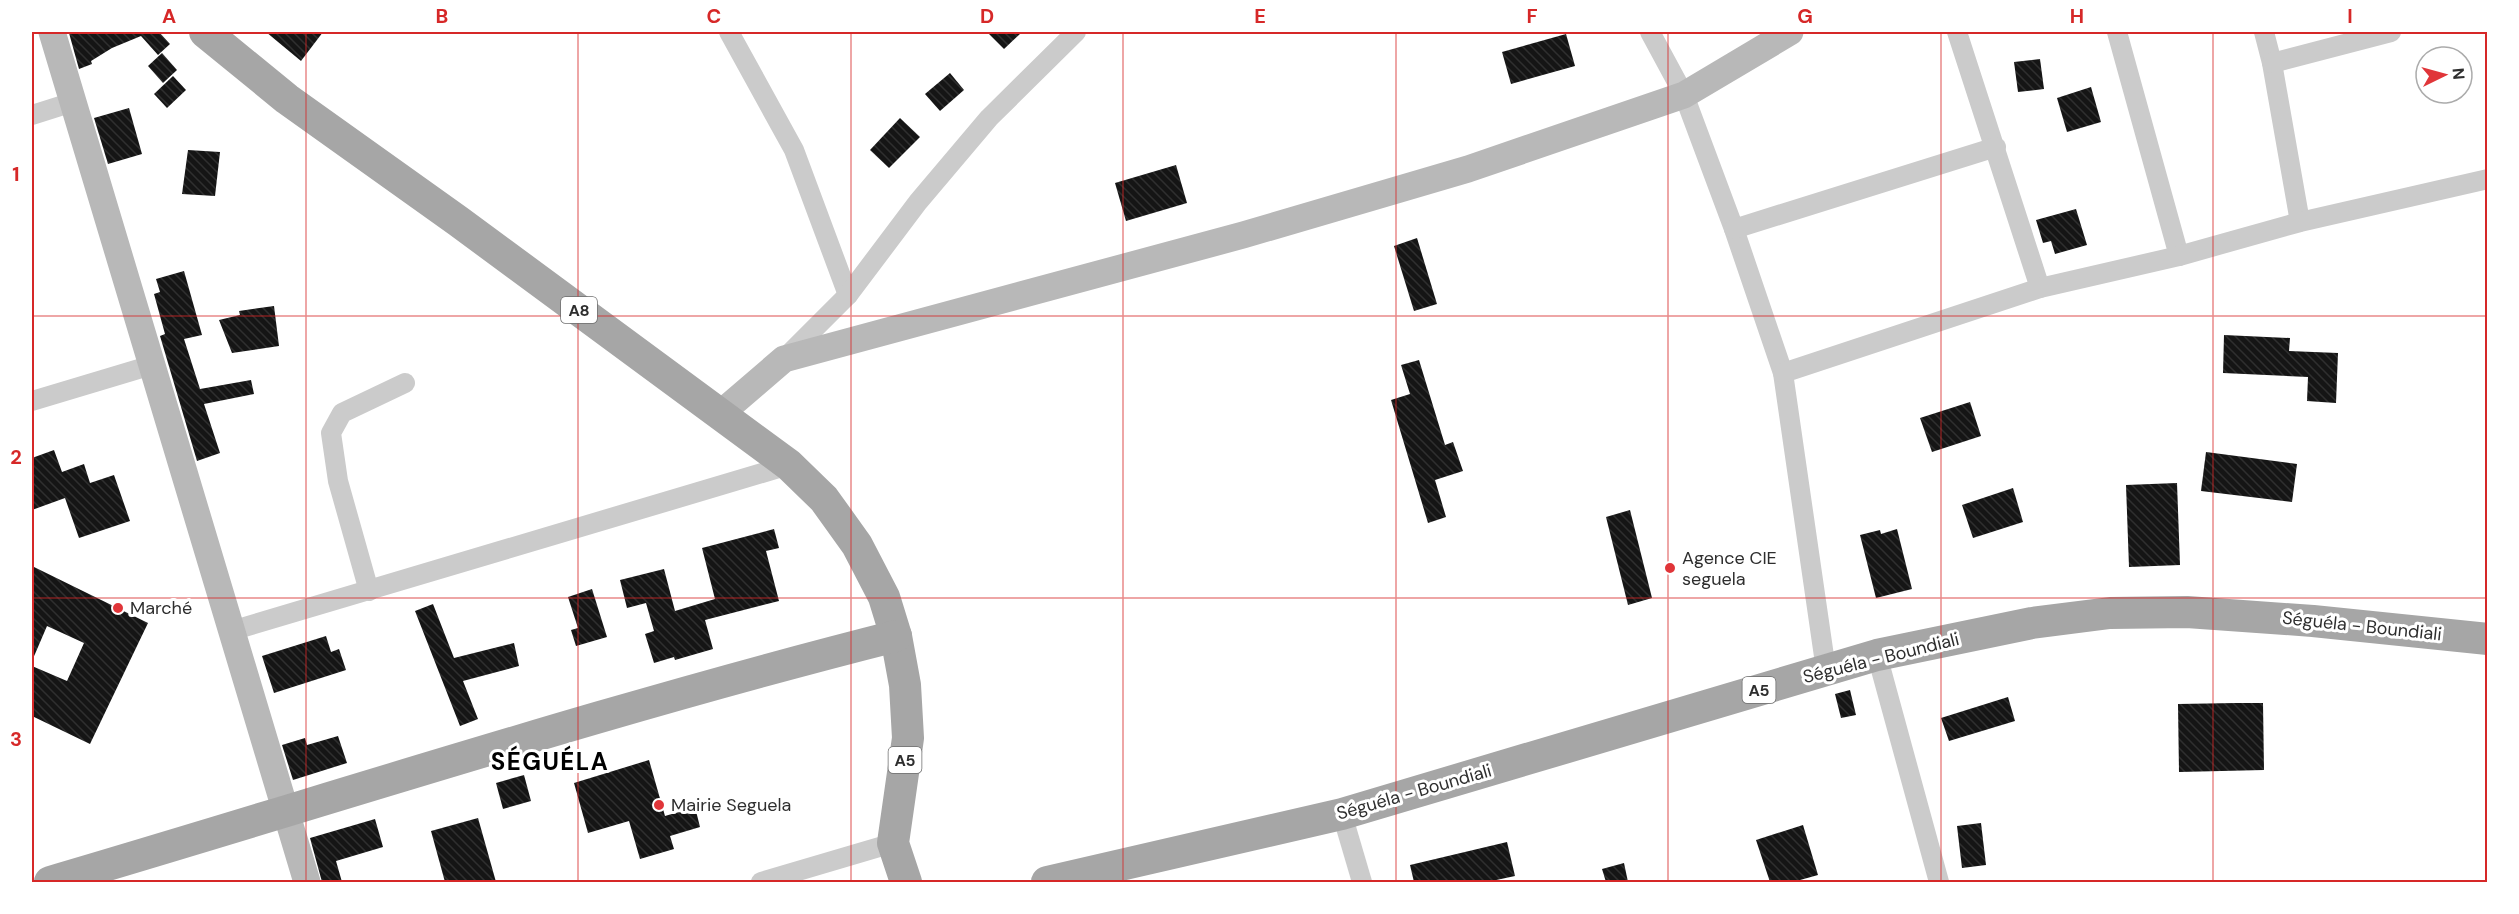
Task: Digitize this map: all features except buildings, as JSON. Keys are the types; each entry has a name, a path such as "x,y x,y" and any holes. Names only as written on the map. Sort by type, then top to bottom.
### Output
{"main road":[{"path":"52,32 307,882"},
{"name":"A8","path":"206,32 287,99 458,220 789,465 824,500 857,545 884,597 896,636"},
{"path":"720,414 784,359 1243,235 1468,169 1684,95 1790,32"},
{"name":"Séguéla - Boundiali","path":"1047,882 1342,814 1877,655 2031,623 2110,613 2199,612 2487,639"},
{"path":"50,882 286,813 585,720 742,675 896,636"},
{"name":"A5","path":"896,636 904,685 908,738 893,843 906,882"}],"street":[{"path":"729,32 794,150 848,295"},
{"path":"784,359 848,295 918,202 989,118 1076,32"},
{"path":"1650,32 1684,95 1734,229 1783,373 1826,670"},
{"path":"1957,32 2040,288"},
{"path":"2117,32 2179,256"},
{"path":"2264,32 2272,63 2300,222"},
{"path":"2272,63 2391,32"},
{"path":"32,115 73,102"},
{"path":"1734,229 1996,147"},
{"path":"1783,373 2040,288 2179,256 2300,222 2487,179"},
{"path":"32,401 152,365"},
{"path":"369,591 338,481 331,433 342,413 405,382"},
{"path":"231,631 789,465"},
{"path":"1877,655 1939,882"},
{"path":"1342,814 1362,882"},
{"path":"761,882 893,843"}],"place":[{"name":"Agence CIE seguela","path":"1670,568"},
{"name":"Marché","path":"118,608"},
{"name":"Mairie Seguela","path":"659,805"}],"district":[{"name":"SÉGUÉLA","path":"550,762"}]}
